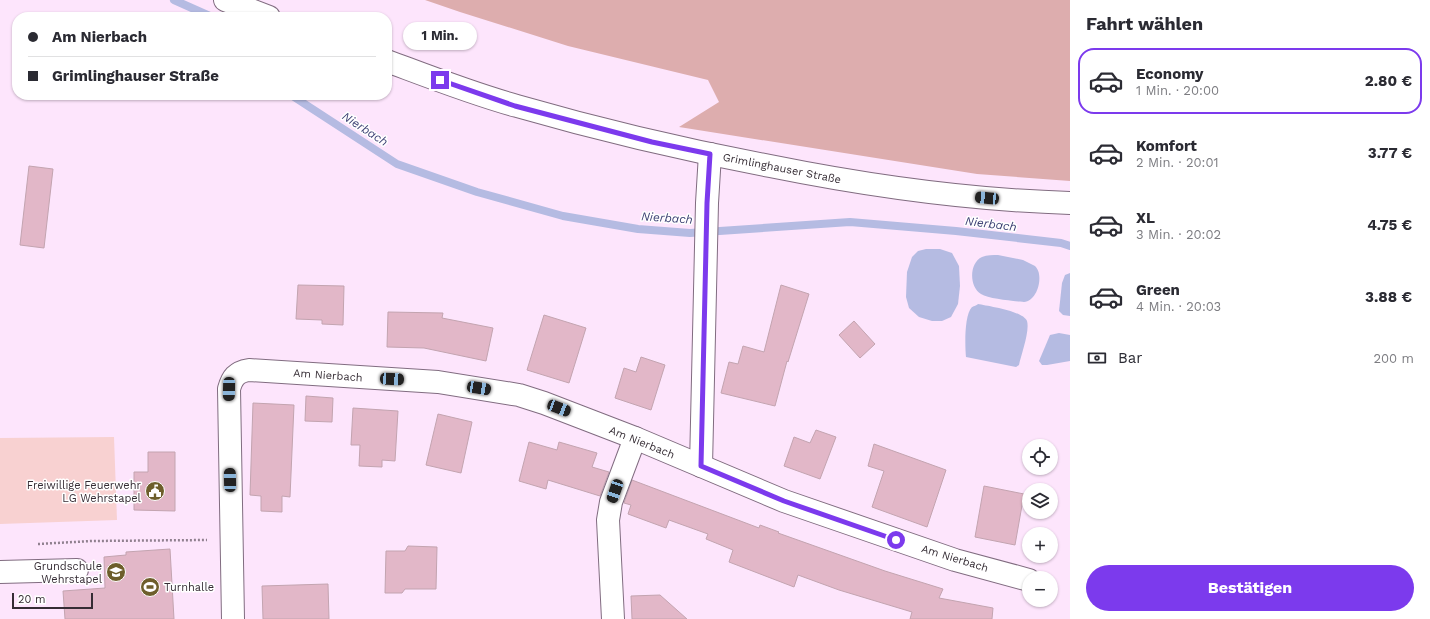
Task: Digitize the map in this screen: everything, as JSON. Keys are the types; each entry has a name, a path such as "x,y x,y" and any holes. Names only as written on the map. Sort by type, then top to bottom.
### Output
{"street":[{"path":"225,0 256,12"},
{"name":"Grimlinghauser Straße","path":"392,63 515,106 652,142 710,154 818,176 896,188 994,198 1070,203"},
{"path":"701,466 705,255 710,154"},
{"name":"Am Nierbach","path":"233,619 229,389 232,380 242,371 270,371 438,382 518,395 544,403 635,438 784,501 955,560 1022,578"},
{"path":"613,619 608,520 611,502 635,438"},
{"path":"0,572 77,570"}],"path":[{"path":"31,544 92,541 232,540"}],"shaded area":[{"path":"425,0 1070,0 1070,181 977,174 679,127 719,102 708,80 568,46"},
{"path":"114,437 117,520 0,524 0,438"}],"water":[{"path":"926,249 940,249 952,253 959,266 960,286 958,304 951,317 942,321 932,321 919,317 909,308 906,297 907,272 912,257 918,251"},
{"path":"988,255 998,255 1023,260 1036,267 1039,273 1039,283 1034,296 1031,299 1024,302 1002,300 985,296 977,291 974,286 972,275 975,264 982,257"},
{"path":"1070,273 1070,316 1063,315 1059,311 1062,283 1065,275"},
{"path":"978,304 1019,314 1027,321 1028,325 1025,343 1019,365 1016,367 966,357 966,324 969,311 972,307"},
{"path":"1059,333 1070,335 1070,361 1042,365 1039,361 1050,335"}],"building":[{"path":"29,166 53,169 44,248 20,245"},
{"path":"298,285 344,286 343,325 322,324 322,320 296,319"},
{"path":"781,285 809,294 788,362 787,361 775,406 721,393 729,362 738,364 743,346 764,352"},
{"path":"388,312 443,313 442,318 493,328 486,361 424,348 387,347"},
{"path":"544,315 586,328 569,383 527,370"},
{"path":"854,321 875,344 860,358 839,335"},
{"path":"641,357 665,365 651,410 615,398 624,368 636,372"},
{"path":"306,396 333,398 332,422 305,421"},
{"path":"253,403 294,405 290,497 282,496 282,512 261,511 261,496 250,495"},
{"path":"353,408 398,411 395,461 382,460 382,467 359,466 360,445 351,445"},
{"path":"438,414 472,422 461,473 426,465"},
{"path":"816,430 836,437 820,479 784,466 794,437 810,443"},
{"path":"529,442 557,450 559,442 597,453 592,467 609,472 600,496 548,480 546,489 519,481"},
{"path":"874,444 946,470 927,527 872,507 884,471 868,466"},
{"name":"Freiwillige Feuerwehr LG Wehrstapel","path":"148,452 175,452 175,511 134,510 134,472 148,472"},
{"path":"632,480 759,528 760,525 779,532 778,533 885,571 943,589 939,598 993,608 992,619 910,619 912,612 839,590 798,575 794,587 729,562 733,550 706,539 708,534 669,520 666,528 628,514 631,505 624,503"},
{"path":"984,486 1022,494 1022,505 1015,545 975,537"},
{"path":"408,546 437,547 436,589 405,589 402,593 385,593 386,551 405,551"},
{"path":"170,549 174,619 65,619 63,591 105,588 104,557 126,555 126,552"},
{"path":"328,584 329,619 263,619 262,586"},
{"path":"660,595 687,619 632,619 631,596"}],"waterway":[{"name":"Nierbach","path":"174,0 201,12"},
{"name":"Nierbach","path":"299,100 397,164 477,192 563,216 638,229 690,233 850,222 956,231 1061,243 1070,246"}],"place":[{"name":"Freiwillige Feuerwehr LG Wehrstapel","path":"155,491"},
{"name":"Grundschule Wehrstapel","path":"116,572"},
{"name":"Turnhalle","path":"150,587"}],"route":[{"path":"440,80 515,106 652,142 710,154 707,203 701,466 784,501 896,540"}]}
